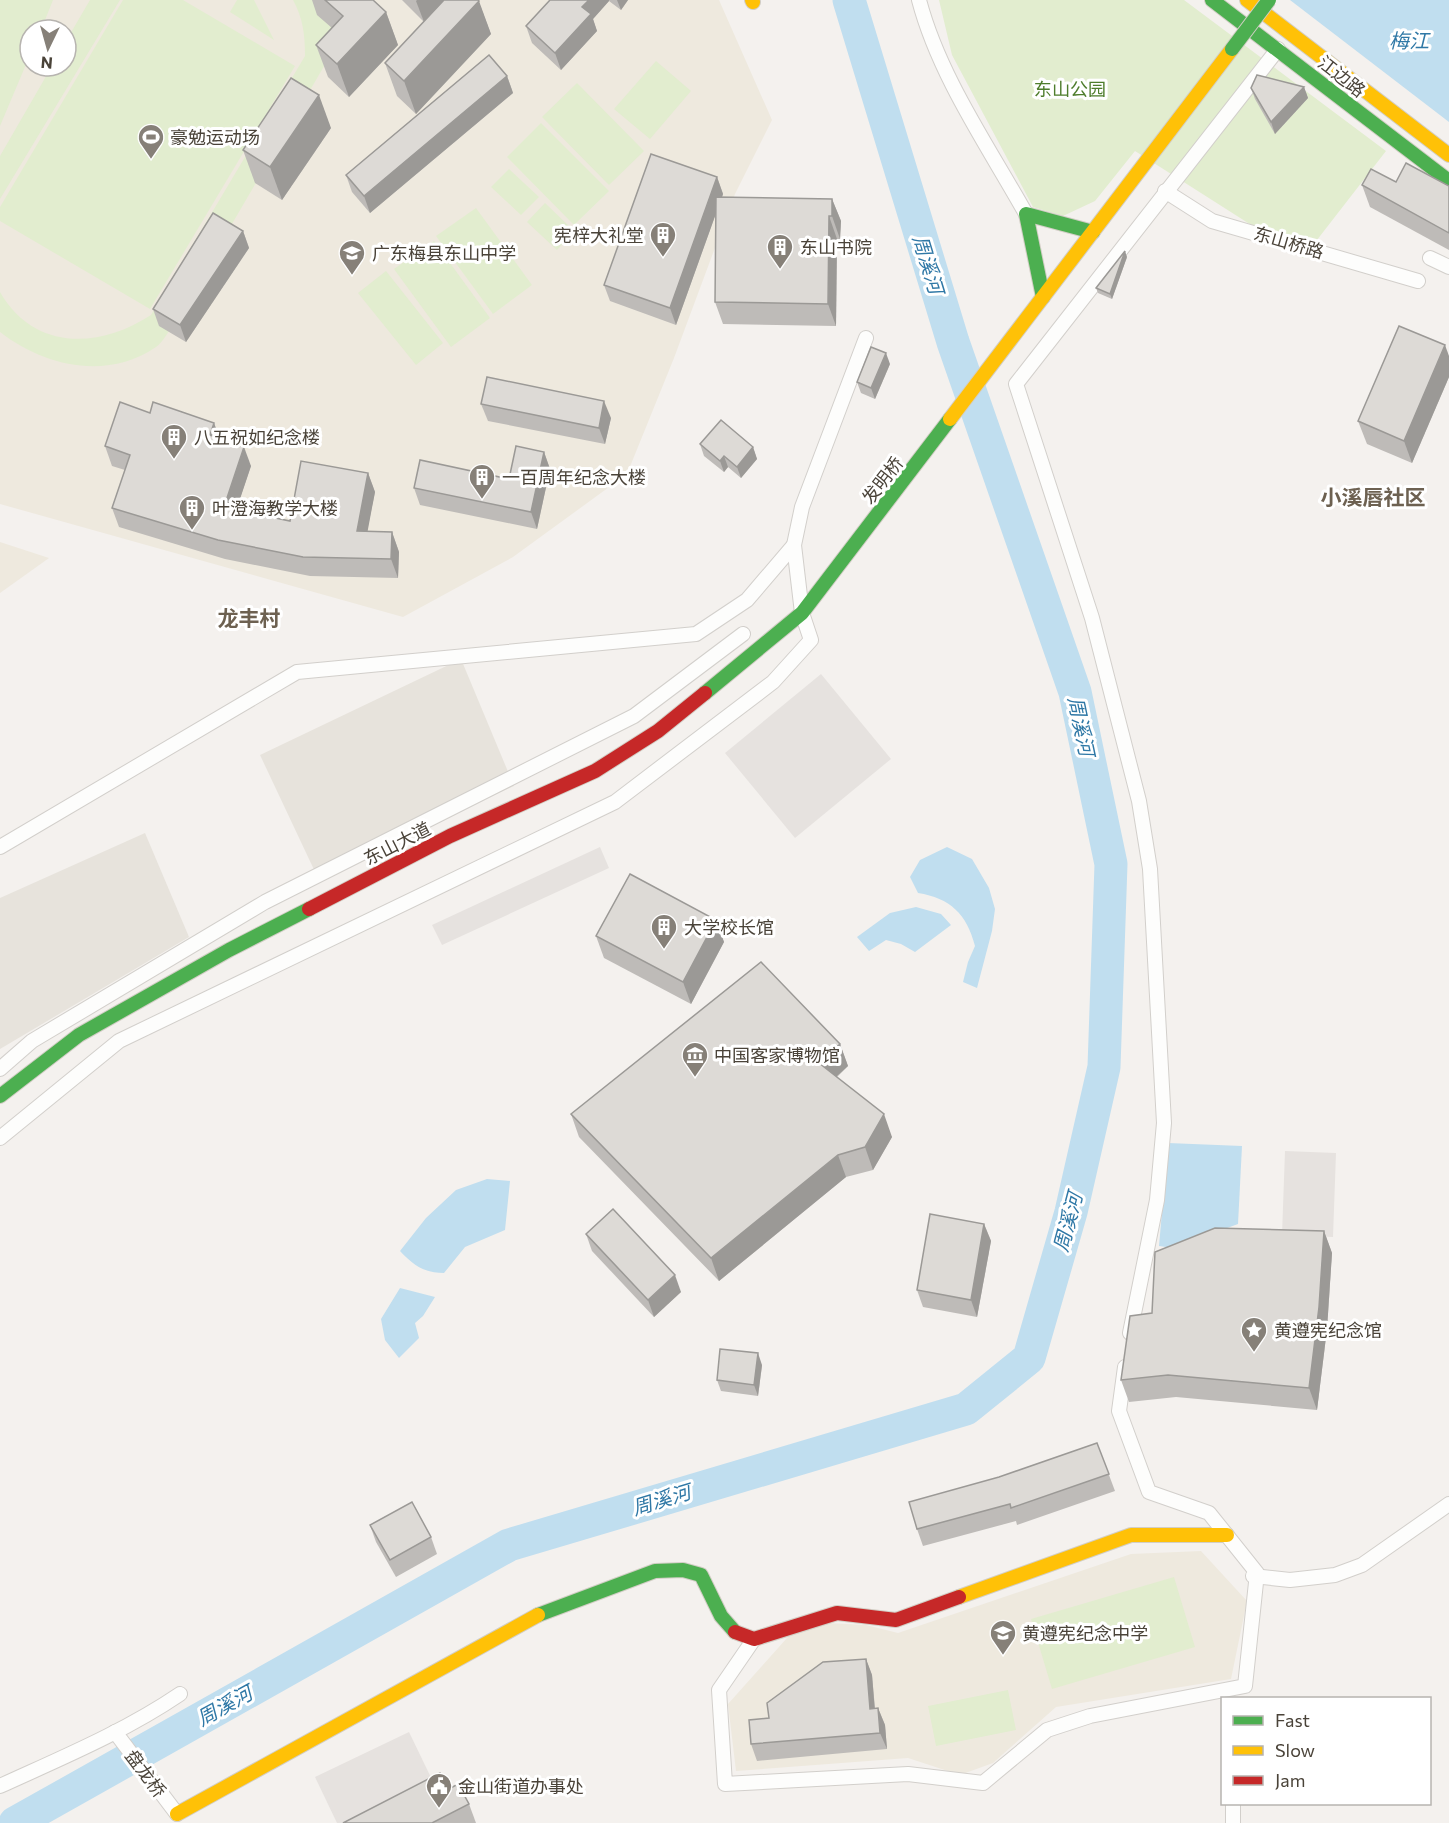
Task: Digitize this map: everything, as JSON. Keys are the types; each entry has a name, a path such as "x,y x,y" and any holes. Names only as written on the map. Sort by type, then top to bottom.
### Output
{"main road":[{"name":"江边路","path":"1212,0 1449,181"},
{"name":"江边路","path":"1247,0 1449,155"},
{"name":"发明桥","path":"802,613 1269,0"},
{"path":"1043,297 1026,214 1093,232"},
{"name":"东山大道","path":"0,1096 79,1035 229,950 450,836 595,771 658,731 802,613"},
{"path":"177,1814 540,1614 655,1571 683,1570 701,1575 732,1632 742,1639 754,1639 837,1613 897,1620 1131,1535 1227,1535"}],"street":[{"path":"919,0 925,22 954,84 1026,214"},
{"path":"754,1639 719,1690 725,1784 908,1774 983,1783 1047,1730 1090,1716 1234,1693 1245,1686 1257,1573 1209,1513 1149,1492 1119,1411 1128,1348 1157,1200 1164,1122 1150,869 1139,801 1092,618 1016,384 1165,190 1278,49"},
{"name":"东山桥路","path":"1165,190 1212,220 1418,281"},
{"path":"1431,258 1449,267"},
{"path":"0,1138 119,1041 615,802 773,682 811,640 802,613 794,544 802,507 866,338"},
{"path":"0,847 297,672 696,634 747,600 794,544"},
{"path":"0,1069 32,1041 265,902 634,716 743,634"},
{"path":"1253,1576 1290,1580 1335,1575 1362,1565 1449,1503"},
{"path":"0,1786 115,1732 152,1713 180,1694"},
{"name":"盘龙桥","path":"115,1732 177,1814"},
{"path":"1233,1805 1233,1823"}],"shaded area":[{"name":"广东梅县东山中学","path":"0,0 719,0 772,120 735,194 674,358 627,474 513,557 403,617 0,504"},
{"path":"0,542 49,558 0,593"},
{"path":"461,659 514,786 317,876 260,755"},
{"path":"821,674 891,759 795,838 725,753"},
{"path":"145,833 189,937 0,1049 0,898"},
{"path":"600,847 609,868 442,945 432,925"},
{"path":"1285,1151 1336,1153 1333,1237 1282,1235"},
{"name":"黄遵宪纪念中学","path":"1201,1551 1247,1601 1231,1679 1056,1707 993,1763 960,1775 908,1758 736,1771 728,1704 795,1629 827,1623 866,1625 898,1633 1131,1554"},
{"path":"409,1732 438,1792 373,1823 337,1823 315,1777"}],"green space":[{"path":"0,0 53,0 46,18 18,18 18,78 20,78 0,126"},
{"path":"90,0 120,0 78,70 78,20"},
{"path":"123,0 183,0 295,66 150,309 0,221 0,207"},
{"path":"237,0 254,0 274,40 230,12"},
{"path":"293,0 319,0 334,24 330,56 161,342 137,358 117,364 76,365 56,361 36,353 0,332 0,292 14,311 31,325 49,334 69,338 89,338 110,334 151,315 305,56 303,27"},
{"name":"东山公园","path":"939,0 1184,0 1386,151 1303,258 1135,151 1095,201 1063,216 1033,207 952,55"},
{"path":"656,61 691,91 650,139 614,109"},
{"path":"45,78 73,78 0,199 0,156"},
{"path":"577,83 644,151 609,185 542,117"},
{"path":"541,123 609,191 574,225 507,157"},
{"path":"509,169 539,197 521,215 491,187"},
{"path":"545,203 574,231 557,250 527,222"},
{"path":"476,208 532,285 493,314 436,236"},
{"path":"434,241 490,318 451,347 394,269"},
{"path":"386,271 443,343 416,365 358,293"},
{"path":"1174,1577 1195,1647 1052,1689 1031,1619"},
{"path":"1008,1690 1016,1730 936,1746 928,1706"}],"water":[{"name":"梅江","path":"1290,0 1449,0 1449,122"},
{"path":"947,847 972,859 989,888 995,909 992,931 977,988 963,982 975,946 962,916 956,909 939,899 918,893 910,877 920,860"},
{"path":"916,907 941,914 951,925 915,952 901,944 886,940 869,951 857,937 890,913"},
{"path":"1168,1143 1242,1146 1238,1224 1173,1248 1159,1246"},
{"path":"487,1179 510,1181 505,1230 465,1247 444,1273 431,1272 419,1267 400,1251 426,1218 456,1190"},
{"path":"400,1288 435,1297 423,1316 415,1323 419,1338 399,1358 385,1340 381,1319"}],"building":[{"path":"325,0 373,0 386,12 337,64 316,45 343,16"},
{"path":"444,0 479,1 404,81 385,63"},
{"path":"550,0 589,0 582,7 591,14 555,53 526,26"},
{"path":"489,55 507,76 364,196 346,175"},
{"path":"1257,75 1304,87 1271,122 1251,88"},
{"path":"291,78 319,95 270,167 243,150"},
{"name":"宪梓大礼堂","path":"651,154 717,177 670,308 604,285"},
{"path":"1406,163 1449,186 1449,233 1362,185 1371,169 1396,182"},
{"path":"716,197 832,199 832,216 829,216 828,304 715,302"},
{"path":"213,213 243,231 180,325 153,309"},
{"path":"1125,251 1110,294 1096,288"},
{"path":"1399,326 1445,345 1404,441 1358,421"},
{"path":"871,347 886,353 871,388 857,382"},
{"path":"487,377 604,401 599,428 481,404"},
{"path":"120,402 150,413 153,402 214,423 210,435 244,447 224,507 290,521 301,461 368,473 357,531 392,532 391,559 303,557 218,540 112,508 130,455 105,446"},
{"path":"721,420 753,447 737,467 724,456 720,461 700,444"},
{"path":"516,446 544,452 531,512 414,488 420,460 509,479"},
{"name":"大学校长馆","path":"630,874 716,920 683,982 596,936"},
{"path":"761,962 840,1044 819,1063 884,1114 865,1147 838,1155 711,1258 571,1114"},
{"path":"613,1209 675,1275 648,1300 586,1234"},
{"path":"930,1214 984,1224 971,1300 917,1290"},
{"path":"1215,1228 1324,1231 1319,1307 1309,1388 1168,1375 1121,1380 1130,1316 1152,1313 1155,1252"},
{"path":"720,1349 758,1353 754,1385 717,1380"},
{"path":"1097,1443 1109,1474 1011,1508 1010,1504 917,1529 909,1502 999,1477"},
{"path":"412,1502 431,1537 390,1560 370,1525"},
{"path":"866,1659 870,1709 878,1708 880,1733 751,1744 749,1720 769,1718 767,1703 823,1662"},
{"path":"440,1773 449,1789 458,1784 469,1804 432,1823 343,1823"}],"waterway":[{"name":"周溪河","path":"15,1823 509,1545 966,1409 1029,1358 1071,1212 1104,1067 1111,864 1075,692 953,342 849,0"}],"traffic: fast":[{"path":"1212,0 1449,181"},
{"path":"1232,49 1269,0"},
{"path":"1043,297 1026,214 1093,232"},
{"path":"705,693 802,613 950,419"},
{"path":"0,1096 79,1035 229,950 309,909"},
{"path":"538,1615 655,1571 683,1570 701,1575 721,1616 735,1632"}],"traffic: slow":[{"path":"1247,0 1449,155"},
{"path":"950,419 1232,49"},
{"path":"959,1597 1131,1535 1227,1535"},
{"path":"177,1814 538,1615"}],"traffic: jam":[{"path":"309,909 450,836 595,771 658,731 705,693"},
{"path":"735,1632 754,1639 837,1613 896,1620 959,1597"}],"place":[{"name":"豪勉运动场","path":"151,160"},
{"name":"宪梓大礼堂","path":"663,258"},
{"name":"东山书院","path":"780,270"},
{"name":"广东梅县东山中学","path":"352,276"},
{"name":"八五祝如纪念楼","path":"174,460"},
{"name":"一百周年纪念大楼","path":"482,500"},
{"name":"叶澄海教学大楼","path":"192,531"},
{"name":"大学校长馆","path":"664,950"},
{"name":"中国客家博物馆","path":"695,1078"},
{"name":"黄遵宪纪念馆","path":"1254,1353"},
{"name":"黄遵宪纪念中学","path":"1003,1656"},
{"name":"金山街道办事处","path":"439,1809"}],"district":[{"name":"小溪唇社区","path":"1373,496"},
{"name":"龙丰村","path":"249,617"}]}
